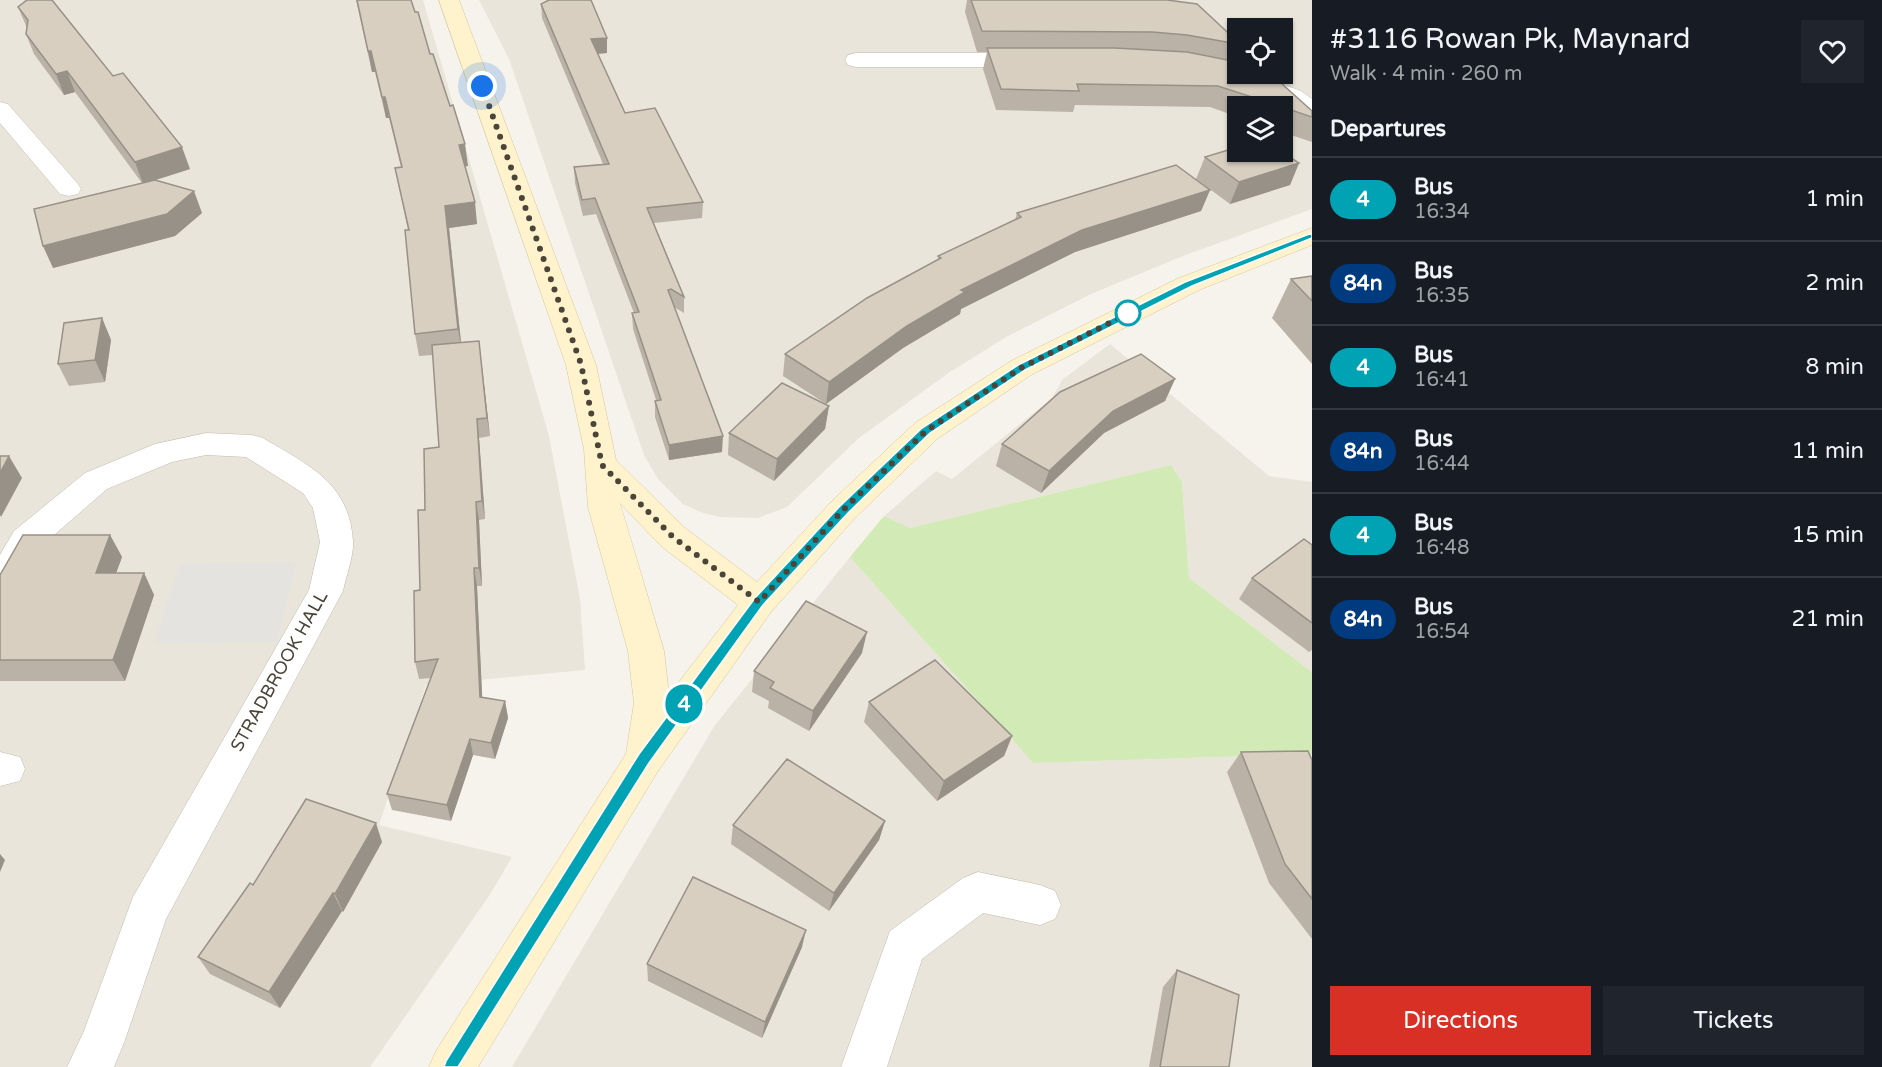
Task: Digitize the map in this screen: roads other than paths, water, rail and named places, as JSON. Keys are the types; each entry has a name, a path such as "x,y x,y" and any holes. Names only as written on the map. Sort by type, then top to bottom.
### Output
{"main road":[{"path":"449,0 581,364 602,465 604,507 646,651 652,703 644,759"},
{"path":"452,1067 644,759 759,602 843,510 926,431 1021,368 1189,284 1312,236"},
{"path":"602,465 673,537 759,602"}],"street":[{"path":"856,60 1044,60"},
{"path":"1264,84 1293,96 1312,110"},
{"path":"0,109 69,189"},
{"name":"STRADBROOK HALL","path":"0,584 26,540 96,482 166,452 206,444 252,446 315,485 329,506 337,542 326,591 148,911 103,1040 90,1067"},
{"path":"864,1067 905,946 978,892 1040,905"}]}
